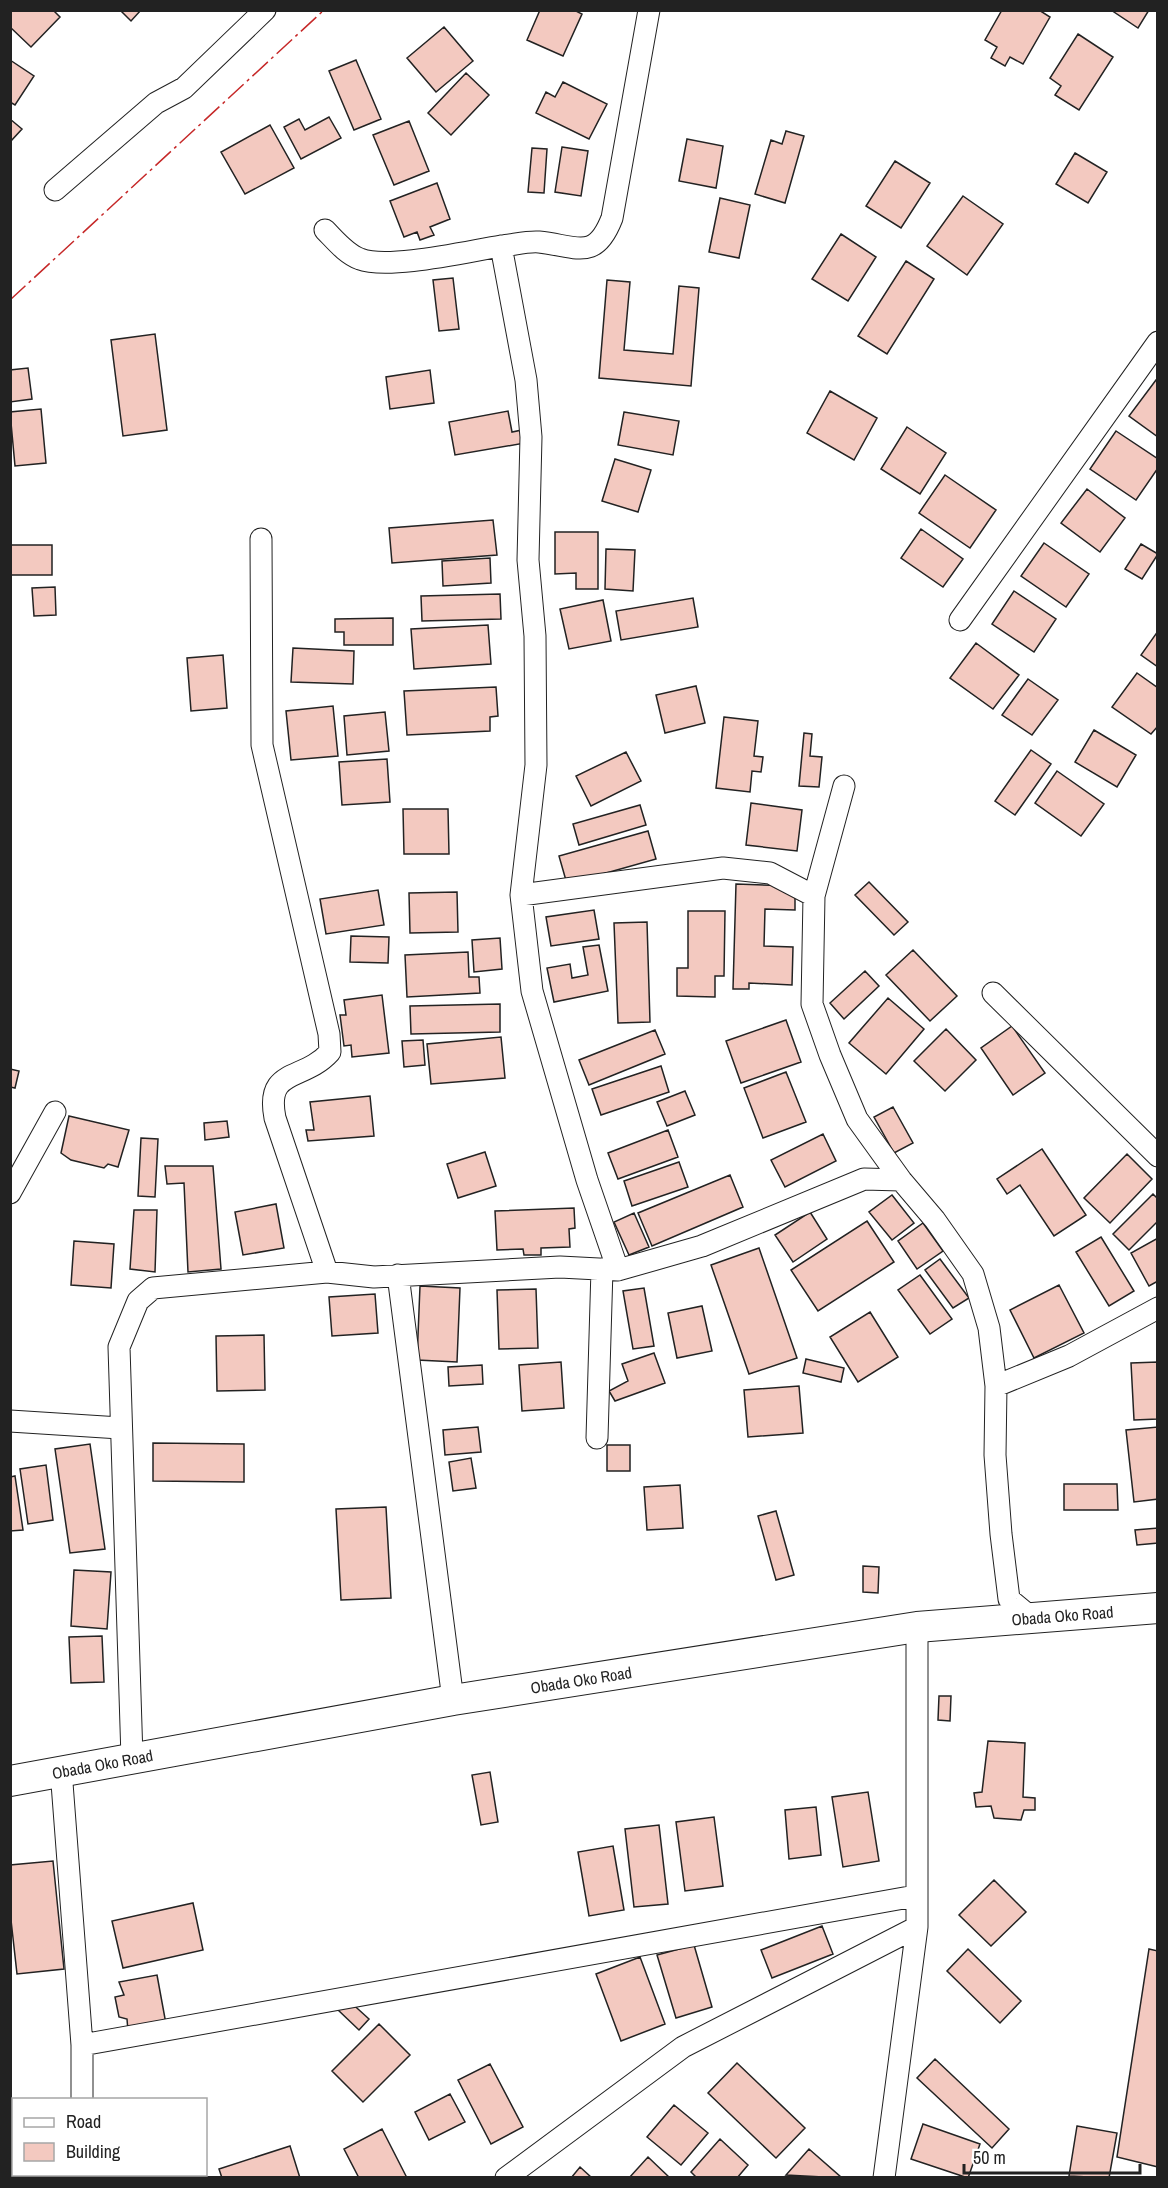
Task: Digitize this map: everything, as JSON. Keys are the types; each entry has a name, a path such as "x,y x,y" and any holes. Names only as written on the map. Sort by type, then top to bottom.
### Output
{"main road":[{"name":"Obada Oko Road","path":"10,1781 453,1700 917,1628 1158,1608"}],"street":[{"path":"55,190 156,103 184,88 265,10"},
{"path":"325,230 349,254 361,260 375,262 396,262 537,242 576,249 597,245 606,235 612,218 649,10"},
{"path":"501,246 526,380 531,437 528,560 535,636 536,765 521,895 532,992 610,1270 597,1438"},
{"path":"960,620 1158,342"},
{"path":"261,538 262,745 329,1034 330,1052 309,1070 291,1075 278,1084 271,1099 275,1118 327,1272"},
{"path":"844,786 814,896 812,1004 830,1055 857,1119 901,1180 935,1220 973,1274 989,1328 996,1386 995,1455 1000,1534 1009,1599 1032,1618"},
{"path":"521,895 723,868 770,873 814,896"},
{"path":"993,993 1158,1156"},
{"path":"10,1193 55,1112"},
{"path":"132,1758 119,1347 138,1301 153,1288 327,1272 374,1277 560,1267 610,1270 702,1246 864,1179 901,1180"},
{"path":"398,1275 453,1700"},
{"path":"996,1386 1069,1356 1158,1308"},
{"path":"10,1421 120,1428"},
{"path":"884,2178 917,1927 915,1896 917,1628"},
{"path":"61,1770 82,2045 82,2098"},
{"path":"82,2045 915,1896"},
{"path":"506,2178 683,2047 917,1927"}],"building":[{"path":"10,10 53,10 60,17 31,47 10,27"},
{"path":"120,10 141,10 131,21"},
{"path":"540,10 574,10 582,14 563,56 527,40"},
{"path":"1002,10 1039,10 1050,17 1023,64 1010,57 1005,66 991,58 997,47 985,40"},
{"path":"1111,10 1149,10 1138,28"},
{"path":"444,27 473,61 436,92 407,58"},
{"path":"1078,34 1113,57 1079,110 1055,95 1061,86 1050,78"},
{"path":"10,60 34,76 15,105 10,102"},
{"path":"356,60 381,119 354,130 329,71"},
{"path":"466,73 489,95 451,135 428,113"},
{"path":"563,82 607,104 589,139 536,113 546,92 555,97"},
{"path":"329,117 341,138 301,159 284,127 299,119 305,130"},
{"path":"10,119 22,129 10,142"},
{"path":"409,121 429,171 394,185 373,135"},
{"path":"270,125 294,168 245,194 221,152"},
{"path":"786,131 804,136 785,203 755,194 771,140 782,144"},
{"path":"687,139 723,146 716,188 679,181"},
{"path":"562,147 588,151 581,196 555,192"},
{"path":"532,148 547,149 544,193 528,192"},
{"path":"1075,153 1107,172 1088,203 1056,184"},
{"path":"895,161 930,183 901,228 866,206"},
{"path":"437,183 450,219 430,227 434,235 420,240 417,232 404,237 390,201"},
{"path":"963,196 1003,224 967,275 927,246"},
{"path":"720,198 750,205 739,258 709,252"},
{"path":"841,234 876,257 848,301 812,279"},
{"path":"906,261 934,279 887,354 858,336"},
{"path":"453,278 459,329 439,331 433,280"},
{"path":"607,280 630,282 624,350 673,354 679,286 699,288 691,386 599,378"},
{"path":"155,334 167,430 123,436 111,340"},
{"path":"28,368 32,399 10,402 10,370"},
{"path":"430,370 434,403 390,409 386,377"},
{"path":"1156,380 1158,381 1158,437 1129,416"},
{"path":"830,391 877,418 854,460 807,433"},
{"path":"41,409 46,463 15,466 10,412"},
{"path":"508,411 512,432 522,430 525,443 455,455 449,422"},
{"path":"624,412 679,421 673,455 618,445"},
{"path":"907,427 946,453 920,494 881,469"},
{"path":"1116,431 1158,459 1158,468 1136,500 1090,469"},
{"path":"615,459 651,470 638,512 602,501"},
{"path":"945,475 996,510 970,548 919,513"},
{"path":"1087,489 1125,518 1100,552 1061,523"},
{"path":"493,520 497,555 392,563 389,528"},
{"path":"921,529 963,559 943,587 901,558"},
{"path":"555,532 598,532 598,589 576,589 576,573 555,574"},
{"path":"1044,543 1089,574 1066,607 1021,576"},
{"path":"1141,544 1158,554 1142,579 1125,569"},
{"path":"10,545 52,545 52,575 10,575"},
{"path":"606,549 635,550 633,591 605,589"},
{"path":"490,558 491,583 443,586 442,561"},
{"path":"55,587 56,615 34,616 32,588"},
{"path":"1014,591 1056,619 1034,652 992,624"},
{"path":"500,594 501,619 422,621 421,596"},
{"path":"693,598 698,627 621,640 616,611"},
{"path":"603,600 611,641 569,649 560,609"},
{"path":"393,618 393,645 344,645 344,632 335,632 335,619"},
{"path":"488,625 491,664 414,669 411,629"},
{"path":"1158,631 1158,667 1141,655"},
{"path":"976,643 1019,675 993,709 950,678"},
{"path":"293,648 354,651 353,684 291,682"},
{"path":"223,655 227,708 191,711 187,658"},
{"path":"1137,673 1158,688 1158,726 1151,734 1112,707"},
{"path":"1028,679 1058,700 1032,735 1002,715"},
{"path":"696,686 705,723 665,733 656,695"},
{"path":"496,687 498,716 490,717 490,731 407,735 404,691"},
{"path":"333,706 338,756 291,760 286,711"},
{"path":"385,712 389,751 347,755 344,716"},
{"path":"724,717 758,721 754,756 763,757 761,772 752,771 750,792 716,788"},
{"path":"1094,730 1136,755 1117,787 1075,762"},
{"path":"804,733 812,734 810,756 822,757 819,787 799,786"},
{"path":"1031,750 1051,764 1015,815 995,801"},
{"path":"626,752 641,781 591,806 576,776"},
{"path":"387,759 390,802 342,805 339,762"},
{"path":"1057,771 1104,804 1081,836 1035,803"},
{"path":"751,803 802,810 797,851 746,845"},
{"path":"640,805 646,825 579,845 573,824"},
{"path":"403,809 448,809 449,854 404,854"},
{"path":"648,831 656,859 567,884 559,856"},
{"path":"869,882 908,922 894,935 855,895"},
{"path":"736,884 795,886 795,910 765,909 764,946 793,947 792,985 749,983 749,989 733,989"},
{"path":"378,890 384,925 326,934 320,899"},
{"path":"457,892 458,932 410,933 409,893"},
{"path":"594,910 599,939 551,946 546,917"},
{"path":"688,911 725,911 724,976 715,976 715,997 677,996 677,968 688,968"},
{"path":"647,922 650,1022 618,1023 614,923"},
{"path":"351,936 389,937 388,963 350,962"},
{"path":"500,938 502,969 474,972 472,940"},
{"path":"599,945 608,991 554,1002 547,968 570,964 572,978 588,975 583,947"},
{"path":"913,950 957,996 930,1021 886,975"},
{"path":"468,952 469,977 479,977 480,993 407,997 405,955"},
{"path":"865,971 879,986 844,1019 830,1003"},
{"path":"382,995 389,1053 352,1057 351,1045 344,1046 340,1015 346,1015 344,1000"},
{"path":"888,998 924,1029 886,1074 849,1043"},
{"path":"500,1004 500,1032 411,1034 410,1006"},
{"path":"786,1020 801,1062 741,1083 726,1041"},
{"path":"1012,1026 1045,1073 1013,1095 981,1048"},
{"path":"946,1029 976,1060 945,1091 914,1061"},
{"path":"655,1030 665,1054 589,1085 579,1060"},
{"path":"501,1037 505,1078 431,1084 427,1044"},
{"path":"423,1040 425,1065 404,1067 402,1041"},
{"path":"661,1066 669,1092 601,1115 592,1089"},
{"path":"10,1069 19,1071 15,1088 10,1087"},
{"path":"786,1072 806,1122 763,1138 744,1088"},
{"path":"685,1091 695,1115 667,1126 657,1102"},
{"path":"370,1096 374,1136 308,1141 306,1130 314,1130 310,1102"},
{"path":"893,1107 913,1143 894,1153 874,1117"},
{"path":"69,1116 129,1130 118,1167 108,1164 104,1168 71,1160 61,1153"},
{"path":"227,1121 229,1137 205,1140 204,1123"},
{"path":"668,1130 678,1157 618,1179 608,1153"},
{"path":"823,1134 836,1161 785,1187 771,1160"},
{"path":"141,1138 158,1139 155,1197 138,1196"},
{"path":"1042,1149 1086,1215 1054,1236 1020,1185 1007,1194 997,1179"},
{"path":"485,1152 496,1186 458,1198 447,1164"},
{"path":"1127,1154 1152,1179 1110,1223 1084,1198"},
{"path":"679,1162 688,1187 632,1206 624,1181"},
{"path":"165,1166 213,1166 221,1269 188,1272 184,1183 167,1184"},
{"path":"730,1175 743,1207 652,1246 638,1213"},
{"path":"1153,1194 1158,1199 1158,1221 1129,1250 1113,1234"},
{"path":"892,1195 914,1223 892,1240 869,1212"},
{"path":"276,1204 284,1248 243,1255 235,1212"},
{"path":"574,1208 575,1228 569,1229 570,1247 541,1248 541,1255 524,1255 523,1249 497,1250 495,1211"},
{"path":"134,1210 157,1210 155,1272 130,1269"},
{"path":"810,1212 827,1239 793,1262 775,1235"},
{"path":"634,1213 649,1247 629,1255 614,1222"},
{"path":"867,1221 894,1262 818,1311 791,1270"},
{"path":"923,1223 943,1251 917,1269 898,1241"},
{"path":"1101,1237 1134,1291 1109,1306 1076,1252"},
{"path":"1158,1238 1158,1281 1149,1286 1131,1253"},
{"path":"74,1241 114,1244 111,1288 71,1285"},
{"path":"759,1248 797,1358 749,1374 711,1265"},
{"path":"940,1259 969,1298 953,1308 925,1270"},
{"path":"920,1275 952,1319 930,1334 898,1290"},
{"path":"1059,1285 1084,1333 1034,1358 1010,1310"},
{"path":"420,1286 460,1288 457,1362 417,1360"},
{"path":"644,1288 654,1346 633,1349 623,1291"},
{"path":"536,1289 538,1348 499,1349 497,1290"},
{"path":"375,1294 378,1333 332,1336 329,1297"},
{"path":"702,1306 712,1351 677,1358 668,1313"},
{"path":"870,1312 898,1357 858,1382 830,1337"},
{"path":"264,1335 265,1390 217,1391 216,1336"},
{"path":"654,1353 665,1383 615,1401 609,1391 628,1381 622,1364"},
{"path":"806,1359 844,1368 841,1382 803,1373"},
{"path":"561,1362 564,1408 522,1411 519,1365"},
{"path":"1158,1362 1158,1419 1134,1420 1131,1363"},
{"path":"482,1365 483,1384 449,1386 448,1367"},
{"path":"799,1386 803,1433 748,1437 744,1390"},
{"path":"478,1427 481,1452 445,1455 443,1430"},
{"path":"1158,1427 1158,1499 1134,1502 1126,1430"},
{"path":"153,1443 244,1444 244,1482 153,1481"},
{"path":"90,1444 105,1549 70,1553 55,1449"},
{"path":"607,1445 630,1445 630,1471 607,1471"},
{"path":"471,1458 476,1488 453,1491 449,1462"},
{"path":"46,1465 53,1520 28,1524 20,1469"},
{"path":"15,1476 23,1530 10,1531 10,1477"},
{"path":"1064,1484 1117,1484 1118,1510 1064,1510"},
{"path":"680,1485 683,1528 647,1530 644,1487"},
{"path":"386,1507 391,1598 341,1600 336,1509"},
{"path":"776,1511 794,1575 776,1580 758,1516"},
{"path":"1158,1528 1158,1543 1137,1545 1135,1530"},
{"path":"863,1566 879,1567 878,1593 863,1592"},
{"path":"74,1570 111,1572 107,1629 71,1626"},
{"path":"102,1636 104,1682 71,1683 69,1637"},
{"path":"939,1696 951,1696 950,1721 938,1720"},
{"path":"988,1741 1025,1743 1023,1797 1035,1798 1035,1810 1024,1810 1021,1820 994,1818 991,1806 976,1807 974,1793 982,1792"},
{"path":"490,1772 498,1822 481,1825 472,1775"},
{"path":"868,1792 879,1861 843,1867 832,1797"},
{"path":"816,1807 821,1855 789,1859 785,1810"},
{"path":"714,1817 723,1886 685,1891 676,1822"},
{"path":"659,1825 668,1904 634,1907 625,1829"},
{"path":"613,1846 624,1910 589,1916 578,1852"},
{"path":"53,1861 64,1969 17,1974 10,1911 10,1865"},
{"path":"994,1880 1026,1912 991,1946 959,1915"},
{"path":"193,1903 203,1950 123,1968 112,1921"},
{"path":"822,1926 833,1954 772,1978 761,1950"},
{"path":"694,1945 712,2007 676,2018 657,1955"},
{"path":"968,1949 1021,2001 1000,2023 947,1971"},
{"path":"1149,1949 1158,1951 1158,2167 1117,2157"},
{"path":"640,1957 665,2024 621,2041 596,1974"},
{"path":"157,1975 166,2024 128,2031 127,2019 119,2017 115,1997 124,1995 119,1982"},
{"path":"347,1999 369,2019 359,2030 337,2009"},
{"path":"379,2024 410,2055 363,2102 332,2071"},
{"path":"935,2059 1009,2129 992,2148 917,2078"},
{"path":"737,2063 805,2128 776,2158 708,2093"},
{"path":"490,2064 523,2127 491,2144 458,2080"},
{"path":"450,2094 465,2122 429,2140 415,2112"},
{"path":"674,2105 708,2133 681,2165 647,2137"},
{"path":"923,2124 980,2144 968,2178 911,2159"},
{"path":"1077,2126 1117,2133 1109,2178 1069,2176"},
{"path":"10,2129 12,2129 12,2170 10,2170"},
{"path":"382,2129 407,2178 359,2178 344,2149"},
{"path":"720,2139 748,2165 737,2178 697,2178 691,2172"},
{"path":"290,2146 300,2178 222,2178 219,2169"},
{"path":"809,2149 842,2178 786,2175"},
{"path":"648,2157 670,2178 629,2178"},
{"path":"580,2167 592,2178 571,2178"}],"power":[{"path":"10,300 324,10"}]}
